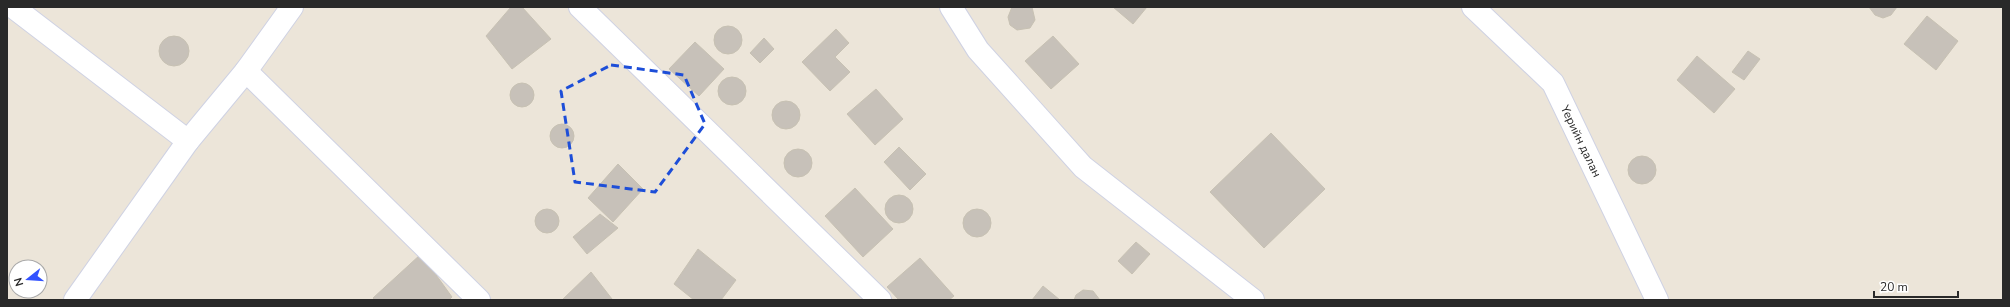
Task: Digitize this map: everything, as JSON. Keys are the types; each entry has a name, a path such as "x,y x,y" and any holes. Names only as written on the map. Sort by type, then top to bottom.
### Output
{"street":[{"path":"12,7 188,141"},
{"path":"75,300 188,141 246,71 292,7"},
{"path":"580,7 880,300"},
{"path":"951,7 978,50 1083,167 1253,300"},
{"name":"Үерийн далан","path":"1473,7 1553,83 1657,300"},
{"path":"246,71 479,300"}],"highlighted area":[{"path":"611,65 684,75 705,124 655,192 575,182 561,91"}],"building":[{"path":"511,7 522,7 551,39 512,69 486,36"},
{"path":"1012,7 1032,7 1035,20 1030,28 1017,30 1010,25 1008,17"},
{"path":"1113,7 1147,7 1133,24"},
{"path":"1869,7 1897,7 1891,15 1883,18 1875,15"},
{"path":"1927,16 1958,41 1936,70 1904,44"},
{"path":"728,26 738,30 742,40 738,50 728,54 718,50 714,40 718,30"},
{"path":"836,29 849,43 835,57 850,72 830,91 802,62"},
{"path":"174,36 185,40 189,51 185,62 174,66 163,62 159,51 163,40"},
{"path":"1053,36 1079,64 1051,89 1025,61"},
{"path":"764,38 774,49 760,63 750,53"},
{"path":"695,42 724,69 699,96 669,69"},
{"path":"1748,51 1760,59 1744,80 1732,72"},
{"path":"1697,56 1735,89 1714,113 1677,80"},
{"path":"732,77 742,81 746,91 742,101 732,105 722,101 718,91 722,81"},
{"path":"522,83 527,84 533,90 533,100 527,106 522,107 517,106 511,100 510,95 511,90 517,84"},
{"path":"876,89 903,119 875,145 847,114"},
{"path":"786,101 796,105 800,115 796,125 786,129 776,125 772,115 776,105"},
{"path":"562,124 567,125 573,131 573,141 567,147 562,148 557,147 551,141 550,136 551,131 557,125"},
{"path":"1271,133 1325,189 1264,248 1210,192"},
{"path":"899,147 926,174 910,190 884,162"},
{"path":"798,149 808,153 812,163 808,173 798,177 788,173 784,163 788,153"},
{"path":"1642,156 1652,160 1656,170 1652,180 1642,184 1632,180 1628,170 1632,160"},
{"path":"618,164 643,189 613,222 588,198"},
{"path":"855,188 893,229 863,257 825,216"},
{"path":"899,195 909,199 913,209 909,219 899,223 889,219 885,209 889,199"},
{"path":"547,209 552,210 558,216 558,226 552,232 547,233 542,232 536,226 535,221 536,216 542,210"},
{"path":"977,209 987,213 991,223 987,233 977,237 967,233 963,223 967,213"},
{"path":"600,214 618,228 587,254 573,237"},
{"path":"1136,242 1150,254 1132,274 1118,261"},
{"path":"698,249 736,280 721,300 694,300 674,284"},
{"path":"421,254 452,297 449,300 375,300 373,298"},
{"path":"920,258 954,296 949,300 899,300 887,287"},
{"path":"591,272 612,299 562,300"},
{"path":"1043,286 1060,300 1032,300"},
{"path":"1083,290 1093,291 1100,300 1074,300 1076,295"}]}
